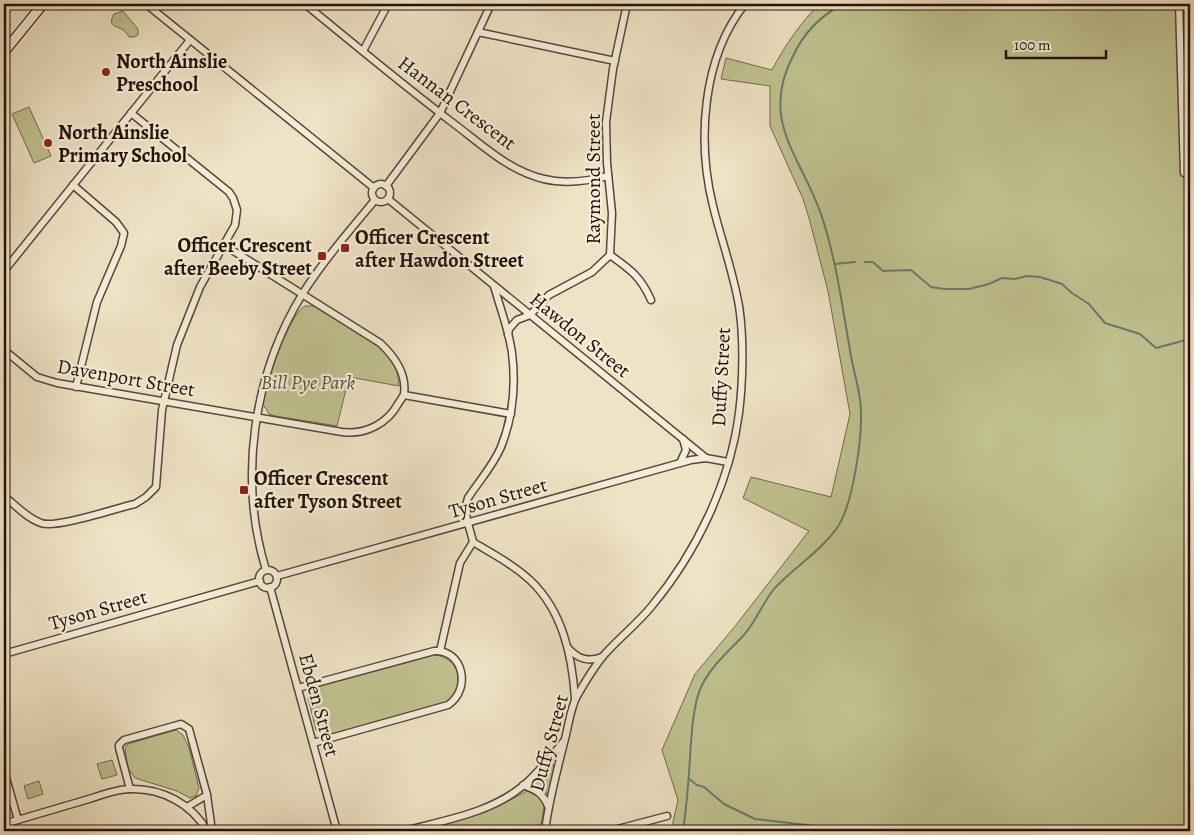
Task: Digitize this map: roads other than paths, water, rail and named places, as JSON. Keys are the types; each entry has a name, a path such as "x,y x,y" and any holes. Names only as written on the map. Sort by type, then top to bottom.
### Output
{"main road":[{"path":"4,52 43,4"}],"street":[{"path":"146,4 374,188"},
{"name":"Hannan Crescent","path":"305,4 440,114 494,154 523,172 544,180 563,181 586,180 608,176"},
{"path":"363,51 388,4"},
{"path":"386,186 440,114 491,4"},
{"name":"Raymond Street","path":"508,337 509,329 515,322 530,315 550,295 592,272 610,255 612,213 608,176 606,122 615,61 627,4"},
{"name":"Duffy Street","path":"545,831 548,806 575,700 585,681 604,656 650,608 680,568 708,517 728,462 739,411 742,361 739,307 727,252 713,206 705,158 705,130 714,68 724,38 745,4"},
{"path":"1179,4 1184,174"},
{"path":"478,32 615,61"},
{"path":"4,271 190,40"},
{"path":"4,496 42,524 56,524 135,504 156,487 164,402 176,344 200,287 235,225 237,216 236,204 229,192 131,113"},
{"path":"73,185 116,222 124,233 121,246 97,302 76,387"},
{"path":"380,185 386,186 390,192 388,199 382,202 375,200 372,194 374,188 380,185"},
{"name":"Hawdon Street","path":"388,199 706,458"},
{"path":"266,570 255,523 252,476 254,417 281,335 302,294 328,258 375,200"},
{"path":"224,245 380,343 392,353 400,367 404,395 511,414"},
{"path":"610,255 631,270 641,281 651,300"},
{"path":"494,286 512,351 514,376 511,414 501,447 466,504 466,514 473,542 515,568 532,582 554,613 563,630 568,648 575,700"},
{"name":"Davenport Street","path":"4,350 37,377 57,384 348,432 362,431 380,424 394,411 404,395"},
{"path":"680,463 686,450 683,439"},
{"name":"Tyson Street","path":"277,576 680,463 706,458 728,462"},
{"path":"440,651 460,563 473,542"},
{"path":"266,570 272,570 277,576 276,583 270,587 264,586 260,581 261,573 266,570"},
{"name":"Tyson Street","path":"4,654 260,581"},
{"name":"Ebden Street","path":"270,587 337,831"},
{"path":"568,648 575,655 583,659 590,660 604,656"},
{"path":"298,688 428,652 440,651 446,653 456,662 462,674 461,688 453,702 441,708 313,743"},
{"path":"130,789 119,745 124,740 181,724 189,729 207,795 212,831"},
{"path":"404,831 485,808 500,801 523,786 544,766 565,739"},
{"path":"4,772 18,820"},
{"path":"523,786 539,791 548,806"},
{"path":"4,824 130,789 152,791 172,797 187,807 202,821 208,831"},
{"path":"187,807 207,795"},
{"path":"610,831 667,816"}],"waterway":[{"path":"683,831 693,720 702,685 716,665 748,630 774,589 823,545 837,528 843,518 852,488 860,438 861,404 859,390 828,237 815,198 788,140 782,121 780,101 783,80 802,39 820,19 843,4"},
{"path":"835,264 855,262"},
{"path":"865,262 873,262 883,271 911,270 931,287 944,289 969,289 989,284 1002,278 1040,277 1062,284 1089,304 1105,323 1140,334 1156,348 1186,340 1190,342"},
{"path":"689,779 697,785 704,787 724,804 755,819 843,831"}],"place":[{"name":"North Ainslie Preschool","path":"106,72"},
{"name":"North Ainslie Primary School","path":"48,143"},
{"name":"Officer Crescent after Hawdon Street","path":"345,248"},
{"name":"Officer Crescent after Beeby Street","path":"322,256"},
{"name":"Officer Crescent after Tyson Street","path":"244,490"}],"park label":[{"name":"Bill Pye Park","path":"308,382"}]}
